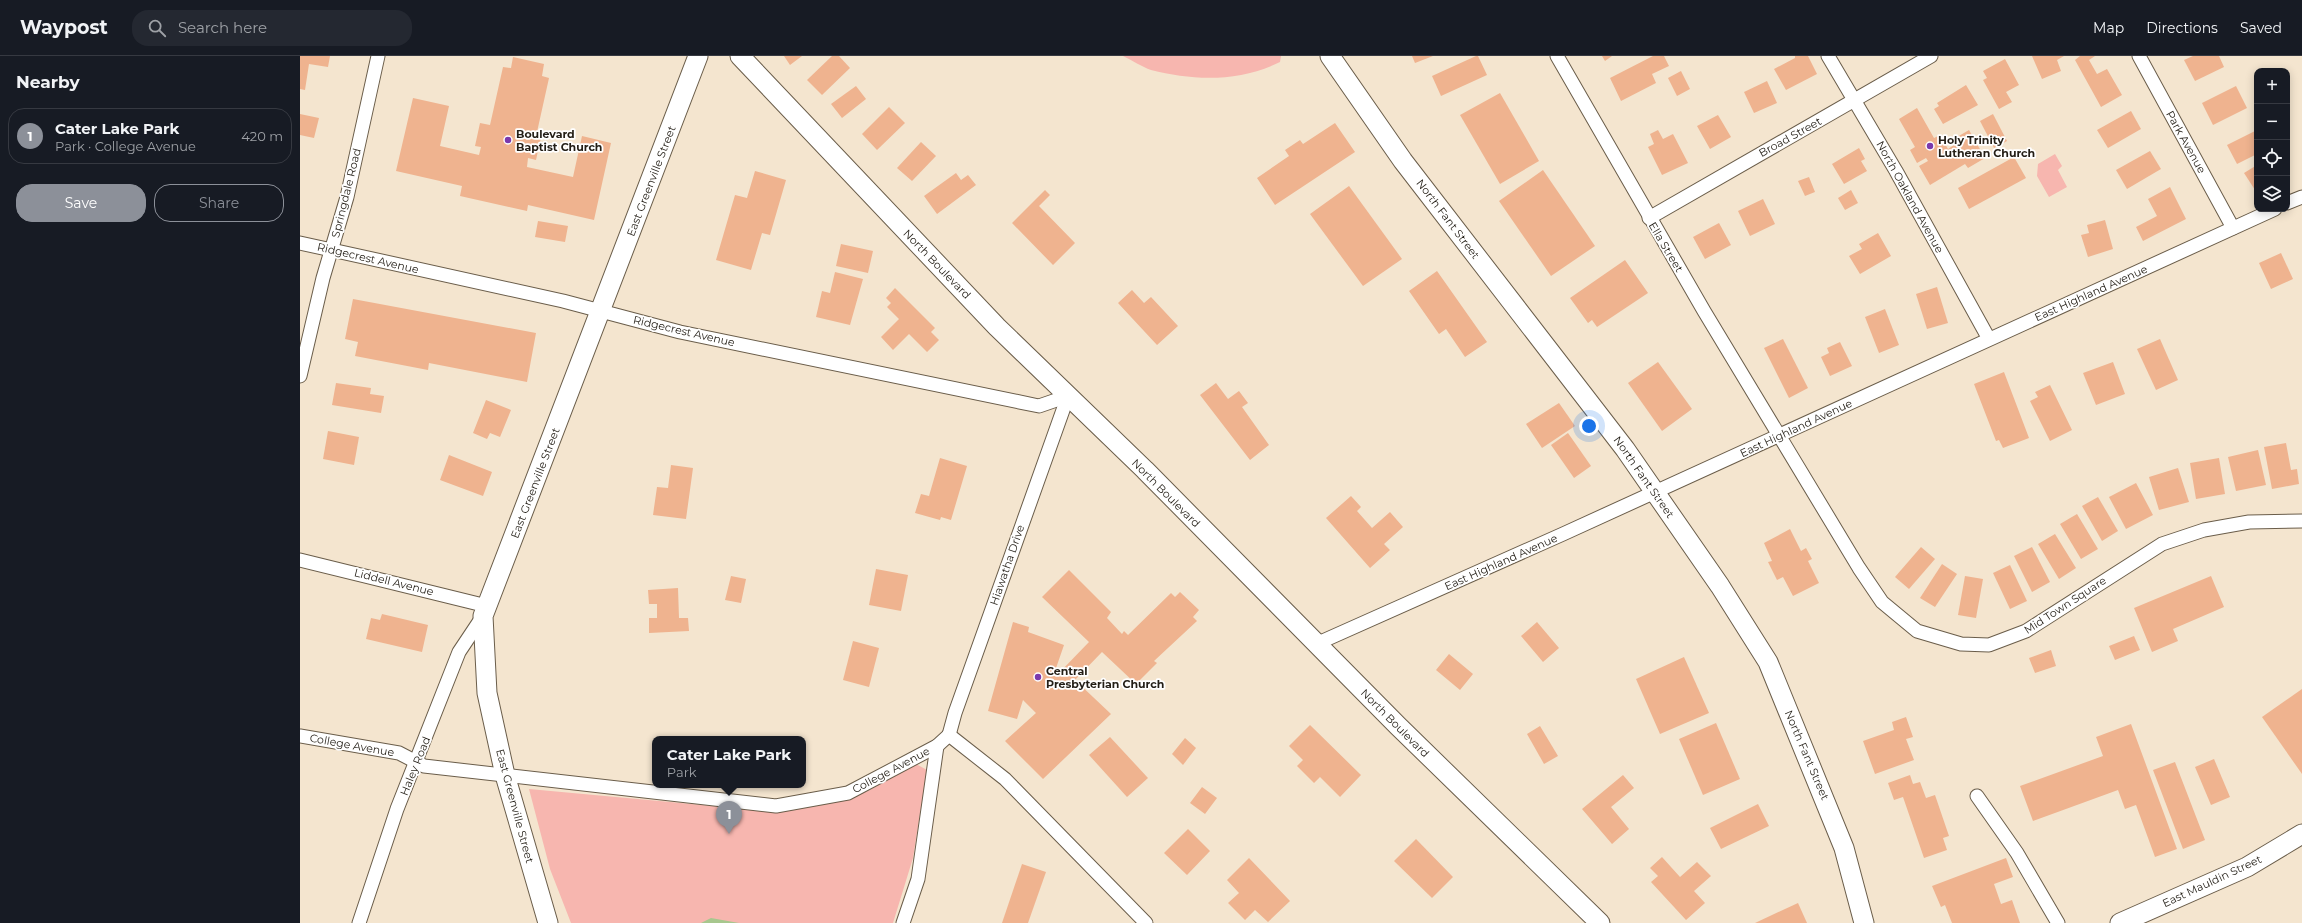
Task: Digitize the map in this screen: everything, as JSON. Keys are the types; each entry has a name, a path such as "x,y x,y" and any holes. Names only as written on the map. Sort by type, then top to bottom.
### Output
{"main road":[{"name":"East Greenville Street","path":"548,923 505,775 487,693 485,611 698,56"},
{"name":"North Boulevard","path":"740,56 997,327 1145,470 1316,644 1600,923"},
{"name":"North Fant Street","path":"1330,56 1403,161 1624,448 1720,586 1768,662 1844,848 1864,923"},
{"name":"East Mauldin Street","path":"2120,923 2247,867 2302,834"}],"street":[{"name":"Springdale Road","path":"300,376 346,197 378,56"},
{"name":"Ella Street","path":"1557,56 1649,218 1779,435"},
{"name":"North Oakland Avenue","path":"1828,56 1855,101 1989,339"},
{"name":"Broad Street","path":"1649,218 1931,56"},
{"name":"Park Avenue","path":"2139,56 2233,228"},
{"path":"2290,203 2302,197"},
{"name":"East Highland Avenue","path":"1316,644 1655,492 2268,212"},
{"name":"Ridgecrest Avenue","path":"300,243 601,311 680,332 1039,406 1068,396"},
{"name":"Hiawatha Drive","path":"949,734 957,707 1068,396"},
{"name":"Mid Town Square","path":"1779,435 1858,568 1882,602 1917,631 1961,644 1989,645 2026,631 2162,544 2204,530 2249,522 2302,521"},
{"name":"Liddell Avenue","path":"300,560 485,611"},
{"name":"Haley Road","path":"359,923 397,809 417,763 459,652 485,611"},
{"path":"949,734 1004,779 1146,923"},
{"name":"College Avenue","path":"300,736 399,753 424,766 776,806 848,793 937,746 949,734"},
{"path":"903,923 918,879 937,746"},
{"path":"1977,796 2017,853 2058,923"}],"shaded area":[{"path":"1123,56 1281,56 1280,62 1265,69 1233,76 1200,78 1167,74 1151,70"},
{"path":"2055,154 2062,166 2058,170 2067,187 2049,197 2037,176 2038,164"},
{"path":"916,764 927,770 913,858 893,923 571,923 550,869 529,789 757,810 818,806 868,791"},
{"path":"711,918 739,923 701,923"}],"building":[{"path":"300,56 330,56 328,67 309,64 305,90 300,89"},
{"path":"784,56 802,56 790,65"},
{"path":"832,56 839,56 850,68 822,95 807,80"},
{"path":"1412,56 1433,56 1415,63"},
{"path":"1478,56 1487,75 1441,96 1432,76"},
{"path":"1602,56 1612,56 1605,61"},
{"path":"1653,56 1664,56 1669,66 1652,74 1656,83 1621,101 1610,78"},
{"path":"1795,56 1808,56 1817,74 1786,90 1774,69 1795,58"},
{"path":"2032,56 2064,56 2057,60 2061,71 2042,79"},
{"path":"2080,56 2095,56 2089,60 2097,74 2107,69 2122,95 2101,107 2075,60"},
{"path":"2193,56 2219,56 2224,67 2195,81 2184,60"},
{"name":"Boulevard Baptist Church","path":"513,57 544,64 542,76 549,78 537,132 542,133 536,160 528,158 527,167 573,177 582,136 611,143 594,220 528,205 527,211 460,196 462,186 396,171 413,98 449,106 440,146 479,155 481,147 475,146 480,123 490,125 503,67 511,68"},
{"path":"2005,59 2019,85 2006,92 2012,102 1999,109 1983,80 1987,78 1983,71"},
{"path":"1681,71 1690,89 1677,96 1668,78"},
{"path":"1767,81 1777,103 1754,113 1744,92"},
{"path":"1966,85 1978,105 1943,124 1934,109 1939,106 1937,103"},
{"path":"856,86 866,99 842,118 831,104"},
{"path":"2236,86 2247,108 2213,125 2202,103"},
{"path":"1500,93 1539,161 1500,184 1460,115"},
{"path":"889,107 905,123 877,150 862,134"},
{"name":"Holy Trinity Lutheran Church","path":"1917,108 1934,138 1940,135 1948,149 1954,145 1952,140 1969,130 1985,158 1968,168 1965,164 1930,185 1919,166 1928,161 1926,158 1917,163 1910,150 1915,147 1899,119"},
{"path":"2131,111 2141,129 2108,148 2097,130"},
{"path":"300,114 319,118 314,138 300,135"},
{"path":"1993,114 2007,141 1994,148 1980,121"},
{"path":"1718,115 1731,137 1710,149 1697,126"},
{"path":"1335,123 1355,152 1275,205 1257,178 1289,156 1285,150 1300,140 1303,144"},
{"path":"1658,130 1663,139 1673,134 1688,163 1662,175 1648,147 1654,144 1650,134"},
{"path":"2254,132 2254,156 2237,164 2227,145"},
{"path":"921,142 936,156 912,181 897,168"},
{"path":"1859,148 1865,159 1861,161 1867,171 1844,184 1832,164"},
{"path":"2150,151 2161,169 2127,189 2116,170"},
{"path":"2014,157 2026,178 1969,209 1958,188"},
{"path":"2254,167 2254,188 2244,173"},
{"path":"1543,170 1595,246 1551,276 1499,201"},
{"path":"755,171 786,180 770,235 762,233 751,270 716,260 735,195 747,198"},
{"path":"956,173 961,180 968,175 976,185 937,214 924,196"},
{"path":"1809,177 1815,192 1805,196 1798,181"},
{"path":"1349,186 1402,259 1363,286 1310,214"},
{"path":"2170,187 2186,219 2143,241 2136,227 2157,216 2148,199"},
{"path":"1045,190 1050,195 1039,206 1075,243 1053,265 1012,223"},
{"path":"1851,190 1858,203 1845,210 1838,198"},
{"path":"1763,199 1775,224 1750,236 1738,211"},
{"path":"2105,220 2113,249 2088,257 2081,235 2089,233 2087,225"},
{"path":"538,221 568,226 565,242 535,237"},
{"path":"1719,223 1731,245 1705,259 1693,237"},
{"path":"1878,233 1891,256 1860,274 1849,256 1862,249 1859,244"},
{"path":"841,244 873,251 868,273 836,266"},
{"path":"2281,253 2293,279 2271,289 2259,263"},
{"path":"1625,260 1648,293 1597,327 1592,320 1588,323 1570,298"},
{"path":"1437,271 1487,342 1465,357 1446,329 1439,334 1409,291"},
{"path":"835,272 863,279 850,325 816,317 822,291 830,293"},
{"path":"1937,287 1948,323 1927,329 1916,294"},
{"path":"895,288 935,328 931,332 939,340 927,352 909,334 893,350 881,337 899,319 887,307 891,303 886,298"},
{"path":"1132,290 1144,303 1151,297 1178,326 1157,345 1118,303"},
{"path":"353,299 536,333 527,382 429,363 428,370 355,356 358,342 345,339"},
{"path":"1885,309 1899,345 1879,353 1865,317"},
{"path":"1783,339 1808,388 1789,398 1764,348"},
{"path":"2160,339 2178,380 2156,390 2137,349"},
{"path":"1840,342 1852,366 1830,376 1821,357 1829,353 1827,348"},
{"path":"1658,362 1692,409 1662,431 1628,383"},
{"path":"2113,362 2125,394 2096,405 2083,373"},
{"path":"2004,372 2029,438 2003,448 1999,440 1996,441 1974,384"},
{"path":"336,383 371,388 370,394 384,396 381,413 332,405"},
{"path":"1216,383 1228,399 1239,391 1248,403 1242,407 1269,445 1250,460 1200,395"},
{"path":"2050,385 2072,430 2050,441 2030,401 2038,397 2035,392"},
{"path":"486,400 511,410 500,437 490,433 487,439 473,433"},
{"path":"1559,403 1575,426 1542,448 1526,424"},
{"path":"328,431 359,437 354,465 323,459"},
{"path":"1568,433 1591,466 1574,478 1551,445"},
{"path":"2286,443 2291,470 2297,469 2299,484 2272,489 2264,447"},
{"path":"2258,450 2266,485 2236,491 2228,457"},
{"path":"449,455 492,472 483,496 440,480"},
{"path":"940,458 967,466 951,520 941,517 940,520 915,513 921,494 929,496"},
{"path":"2219,458 2225,494 2196,499 2190,463"},
{"path":"671,465 693,468 686,519 653,515 657,487 668,488"},
{"path":"2178,468 2189,502 2159,510 2149,477"},
{"path":"2136,483 2153,515 2126,529 2109,497"},
{"path":"1351,496 1361,507 1357,511 1372,528 1390,512 1403,527 1384,544 1390,550 1370,568 1326,518"},
{"path":"2098,497 2118,531 2102,541 2082,506"},
{"path":"2077,514 2098,549 2081,559 2060,524"},
{"path":"1790,529 1801,551 1806,548 1812,559 1808,561 1819,583 1793,596 1783,577 1777,580 1768,562 1772,561 1764,543"},
{"path":"2055,534 2076,568 2059,579 2038,544"},
{"path":"1921,547 1935,559 1909,589 1895,577"},
{"path":"2032,547 2050,582 2032,592 2014,556"},
{"path":"1942,564 1957,574 1935,607 1920,598"},
{"path":"2010,565 2027,601 2010,609 1993,573"},
{"path":"876,569 908,575 901,611 869,605"},
{"name":"Central Presbyterian Church","path":"1069,570 1111,612 1107,618 1122,634 1124,631 1128,635 1171,593 1175,597 1180,592 1199,610 1193,617 1197,621 1154,661 1157,663 1136,684 1102,652 1075,680 1111,714 1043,779 1005,741 1036,713 1023,700 1017,719 988,711 1013,622 1029,627 1028,632 1064,645 1055,671 1058,674 1089,642 1042,597"},
{"path":"731,576 746,579 741,603 725,600"},
{"path":"1965,576 1983,579 1976,618 1958,615"},
{"path":"2211,576 2224,607 2173,629 2178,641 2152,652 2134,608"},
{"path":"678,588 679,618 688,618 689,631 649,633 649,618 657,618 657,604 649,604 648,590"},
{"path":"382,614 428,625 422,652 366,639 371,618 380,620"},
{"path":"1537,622 1559,648 1543,662 1521,636"},
{"path":"2134,636 2140,650 2115,660 2109,646"},
{"path":"853,641 879,648 869,687 843,680"},
{"path":"2051,650 2056,666 2035,673 2029,658"},
{"path":"1449,654 1473,674 1460,690 1436,670"},
{"path":"1684,657 1709,713 1660,734 1636,679"},
{"path":"2302,689 2302,774 2262,717"},
{"path":"1906,717 1913,737 1906,739 1914,760 1875,774 1863,741 1894,730 1892,722"},
{"path":"1716,723 1740,779 1703,795 1679,739"},
{"path":"2131,724 2177,849 2155,857 2136,805 2125,809 2118,790 2033,821 2020,786 2103,756 2096,737"},
{"path":"1310,725 1361,775 1340,797 1320,777 1314,783 1297,766 1303,760 1289,746"},
{"path":"1540,726 1558,756 1544,764 1527,734"},
{"path":"1110,737 1148,778 1127,797 1089,755"},
{"path":"1185,738 1196,748 1183,765 1172,754"},
{"path":"2214,759 2230,797 2211,805 2195,767"},
{"path":"2175,762 2205,840 2183,849 2153,770"},
{"path":"1623,775 1634,788 1611,807 1629,829 1612,844 1582,809"},
{"path":"1910,775 1913,784 1920,782 1926,798 1935,795 1949,836 1943,838 1947,850 1924,858 1903,797 1894,800 1888,783"},
{"path":"1202,787 1217,798 1205,814 1190,803"},
{"path":"1758,804 1769,826 1721,849 1710,828"},
{"path":"1188,829 1210,851 1187,875 1164,853"},
{"path":"1416,839 1453,877 1432,898 1394,861"},
{"path":"1662,857 1680,877 1697,862 1711,876 1694,891 1705,903 1686,920 1651,882 1658,876 1650,868"},
{"path":"1249,858 1290,901 1268,922 1255,910 1245,920 1228,903 1239,893 1227,880"},
{"path":"2006,858 2013,877 1994,884 2001,904 2012,900 2020,923 1952,923 1945,905 1941,907 1932,886"},
{"path":"1022,864 1046,872 1028,923 1002,923"},
{"path":"1798,903 1807,923 1755,923"}],"place":[{"name":"Boulevard Baptist Church","path":"508,140"},
{"name":"Holy Trinity Lutheran Church","path":"1930,146"},
{"name":"Central Presbyterian Church","path":"1038,677"},
{"name":"Cater Lake Park","path":"729,834"}]}
